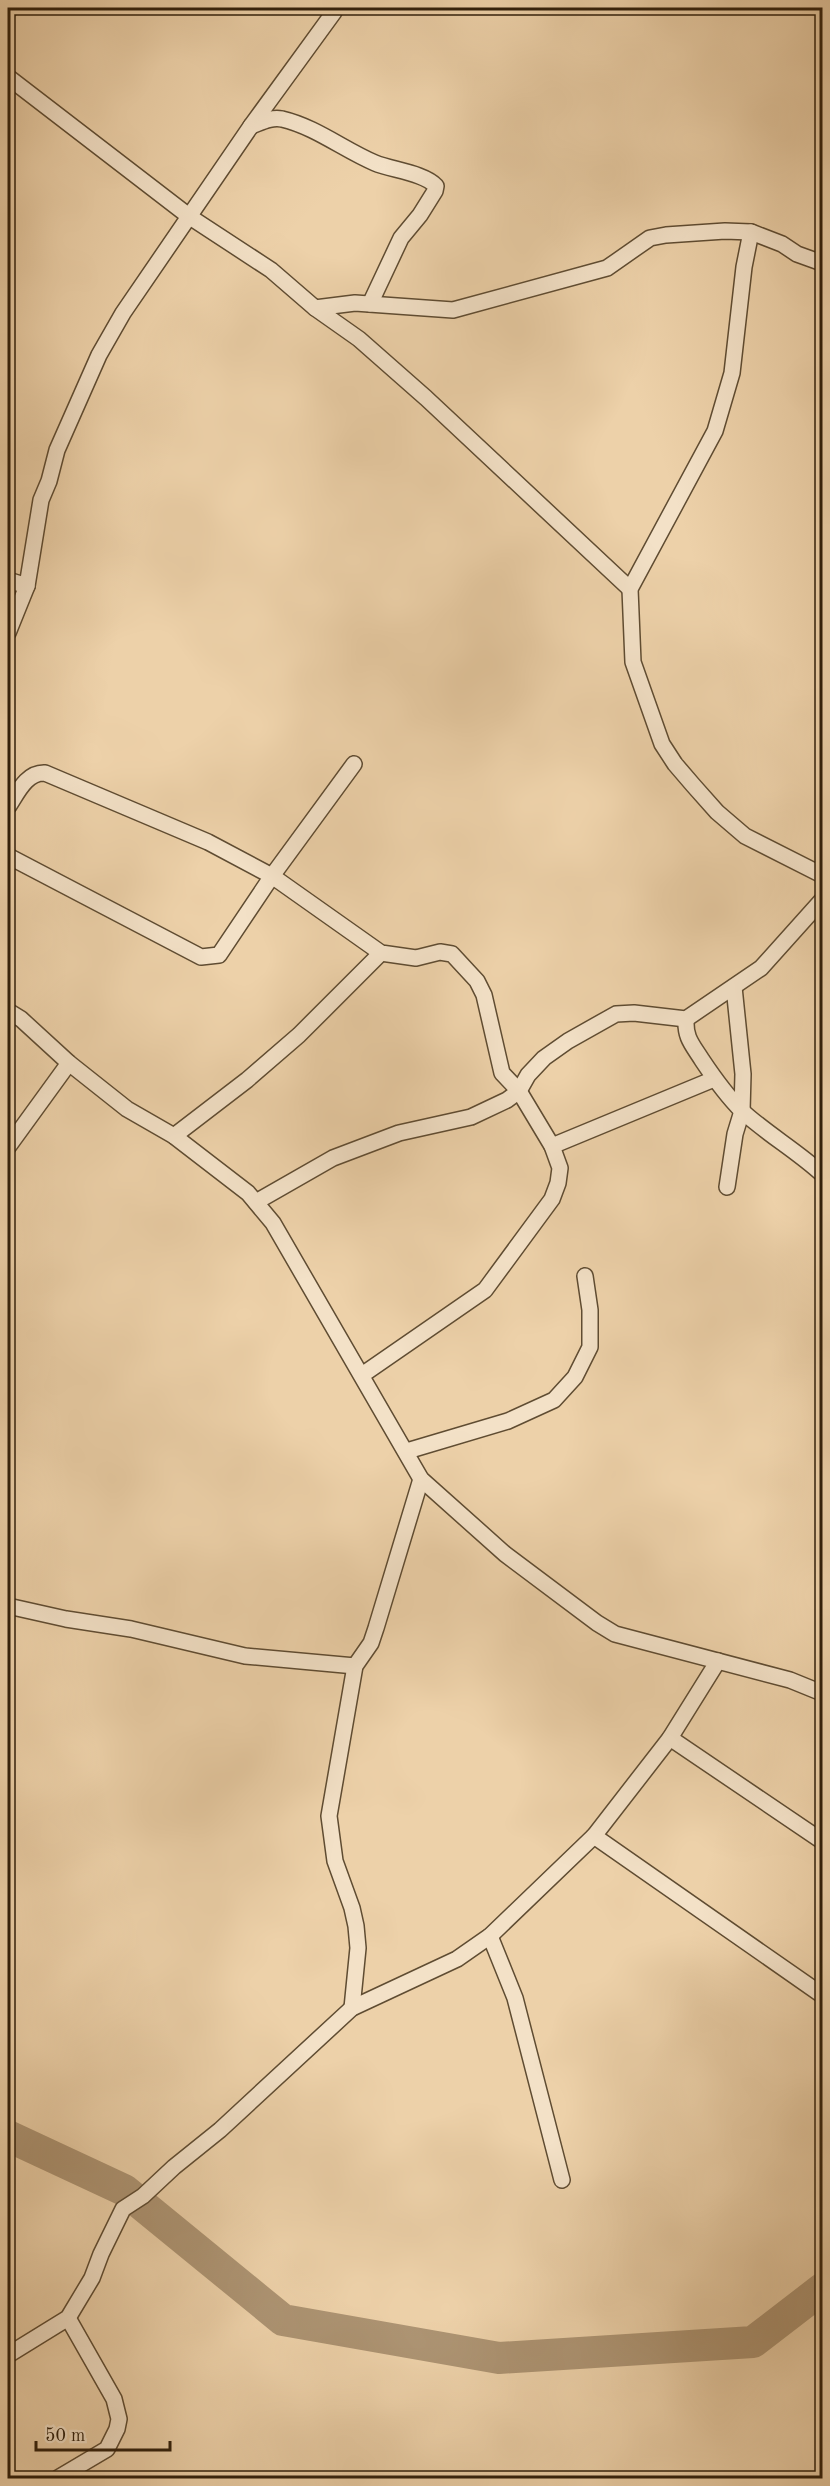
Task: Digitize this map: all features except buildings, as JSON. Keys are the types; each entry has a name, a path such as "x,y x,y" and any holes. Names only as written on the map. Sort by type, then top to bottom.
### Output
{"street":[{"path":"8,11 11,8"},
{"path":"8,633 27,586 39,507 57,450 99,355 123,313 251,126 334,12"},
{"path":"8,77 190,217 271,270 315,308 359,339 426,398 630,590"},
{"path":"251,126 279,118 300,124 374,162 426,178 436,186 420,216 401,238 370,304"},
{"path":"315,308 355,303 453,310 607,268 650,238 725,231 751,232 822,263"},
{"path":"751,232 744,267 732,373 715,431 630,590 633,662 662,744 675,764 717,812 745,836 822,875"},
{"path":"8,580 27,586"},
{"path":"8,856 201,957 219,955 272,876 354,764"},
{"path":"8,807 29,777 37,772 45,773 208,842 272,876 381,953 416,958 445,952 452,954 477,981 484,995 502,1073 519,1091 552,1146 560,1168 558,1183 552,1199 485,1290 362,1375"},
{"path":"256,1202 333,1158 399,1133 471,1117 507,1100 519,1091 528,1075 544,1058 568,1041 616,1014 634,1013 686,1018 761,968 822,900"},
{"path":"174,1136 247,1080 299,1035 381,953"},
{"path":"727,1187 735,1134 742,1110 743,1074 734,987"},
{"path":"8,1011 21,1019 69,1064 127,1109 174,1136 248,1193 273,1224 315,1299 407,1451 421,1479 505,1554 615,1634 790,1680 822,1693"},
{"path":"686,1018 685,1033 714,1079 742,1110 822,1174"},
{"path":"8,1147 69,1064"},
{"path":"552,1146 714,1079"},
{"path":"407,1451 507,1421 554,1400 575,1377 590,1347 590,1310 585,1276"},
{"path":"352,2008 358,1948 356,1926 335,1861 329,1816 355,1666 371,1643 421,1479"},
{"path":"8,1606 66,1619 131,1629 245,1656 355,1666"},
{"path":"8,2355 68,2318 92,2278 123,2209 142,2196 220,2130 352,2008 458,1959 490,1936 594,1836 670,1738 718,1661"},
{"path":"670,1738 822,1841"},
{"path":"594,1836 822,1995"},
{"path":"490,1936 515,1998 562,2181"},
{"path":"58,2478 107,2449 117,2429 119,2419 114,2399 68,2318"}],"waterway":[{"path":"8,2136 124,2190 283,2320 499,2358 753,2342 822,2289"}]}
